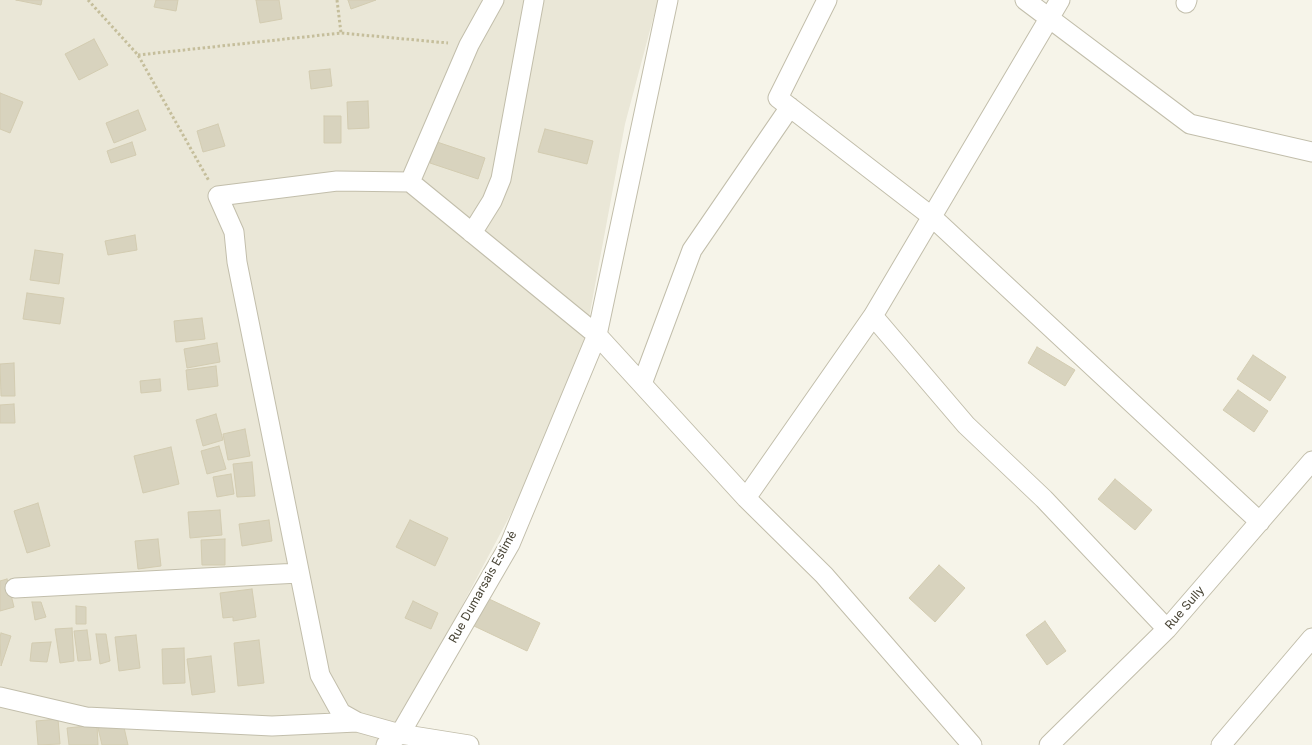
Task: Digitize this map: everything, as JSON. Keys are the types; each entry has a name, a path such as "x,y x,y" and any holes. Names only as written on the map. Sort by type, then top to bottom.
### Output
{"street":[{"path":"410,182 469,45 494,0"},
{"path":"472,233 492,201 501,179 534,0"},
{"name":"Rue Dumarsais Estimé","path":"393,740 510,544 597,335 668,0"},
{"path":"828,0 778,98 931,216 1260,522"},
{"path":"1025,0 1190,124 1312,152"},
{"path":"746,498 873,316 1060,0"},
{"path":"642,384 692,250 790,107"},
{"path":"469,745 393,740 341,713 320,674 237,262 234,232 218,196 337,181 410,182 597,335 746,498 824,575 972,745"},
{"path":"873,316 966,425 1044,499 1167,629"},
{"name":"Rue Sully","path":"1049,745 1167,629 1312,462"},
{"path":"15,588 300,573"},
{"path":"1221,745 1312,638"},
{"path":"0,697 86,717 272,726 356,722"}],"path":[{"path":"88,0 138,55 218,196"},
{"path":"337,0 341,33"},
{"path":"138,55 341,33 469,45"}],"shaded area":[{"path":"0,0 658,0 625,124 575,393 388,745 0,745"}],"building":[{"path":"16,0 42,0 41,5"},
{"path":"156,0 178,0 176,11 154,7"},
{"path":"256,0 279,0 282,19 260,23"},
{"path":"348,0 376,0 351,9"},
{"path":"94,39 108,65 79,80 65,54"},
{"path":"330,69 332,86 311,89 309,71"},
{"path":"0,93 23,102 10,133 0,129"},
{"path":"368,101 369,128 348,129 347,102"},
{"path":"138,110 146,130 114,143 106,123"},
{"path":"324,116 341,116 341,143 324,143"},
{"path":"218,124 225,146 203,152 197,131"},
{"path":"545,129 593,141 587,164 538,152"},
{"path":"132,142 136,155 111,163 107,151"},
{"path":"437,142 485,158 478,179 430,163"},
{"path":"135,235 137,250 108,255 105,241"},
{"path":"35,250 63,254 59,284 30,280"},
{"path":"27,293 64,298 60,324 23,319"},
{"path":"202,318 205,339 176,342 174,321"},
{"path":"217,343 220,362 187,368 184,349"},
{"path":"1037,347 1075,370 1065,386 1028,363"},
{"path":"1253,355 1286,377 1270,401 1237,379"},
{"path":"14,363 15,396 1,396 0,364"},
{"path":"216,366 218,386 188,390 186,370"},
{"path":"160,379 161,391 141,393 140,381"},
{"path":"1238,390 1268,411 1254,432 1223,410"},
{"path":"14,404 15,423 0,423 0,405"},
{"path":"216,414 223,440 203,446 196,420"},
{"path":"245,429 250,456 228,460 223,434"},
{"path":"219,446 226,469 207,474 201,451"},
{"path":"171,447 179,484 143,493 134,456"},
{"path":"252,462 255,496 237,497 233,464"},
{"path":"231,474 234,494 217,497 213,477"},
{"path":"1115,479 1152,510 1135,530 1098,499"},
{"path":"38,503 50,546 27,553 14,511"},
{"path":"220,510 222,535 190,538 188,512"},
{"path":"269,520 272,541 242,546 239,524"},
{"path":"410,520 448,538 435,566 396,547"},
{"path":"158,539 161,566 138,569 135,541"},
{"path":"225,539 225,565 202,565 201,540"},
{"path":"939,565 965,588 935,622 909,598"},
{"path":"7,579 14,607 0,611 0,581"},
{"path":"252,589 256,617 233,621 233,617 223,618 220,593"},
{"path":"487,598 540,623 527,651 474,626"},
{"path":"413,601 438,613 431,629 405,618"},
{"path":"32,602 41,602 46,617 35,620"},
{"path":"76,606 86,607 86,624 76,624"},
{"path":"1045,621 1066,651 1047,665 1026,635"},
{"path":"72,628 74,661 60,663 55,629"},
{"path":"87,630 91,660 78,661 74,631"},
{"path":"1,633 11,636 1,666 0,637"},
{"path":"96,634 106,634 110,661 100,664"},
{"path":"136,635 140,668 119,671 115,637"},
{"path":"259,640 264,683 238,686 234,643"},
{"path":"51,642 47,662 30,661 32,643"},
{"path":"184,648 185,683 163,684 162,649"},
{"path":"211,656 215,692 192,695 187,659"},
{"path":"58,719 60,744 38,745 36,721"},
{"path":"123,723 128,745 102,745 98,728"},
{"path":"97,725 98,745 69,745 67,728"}]}
